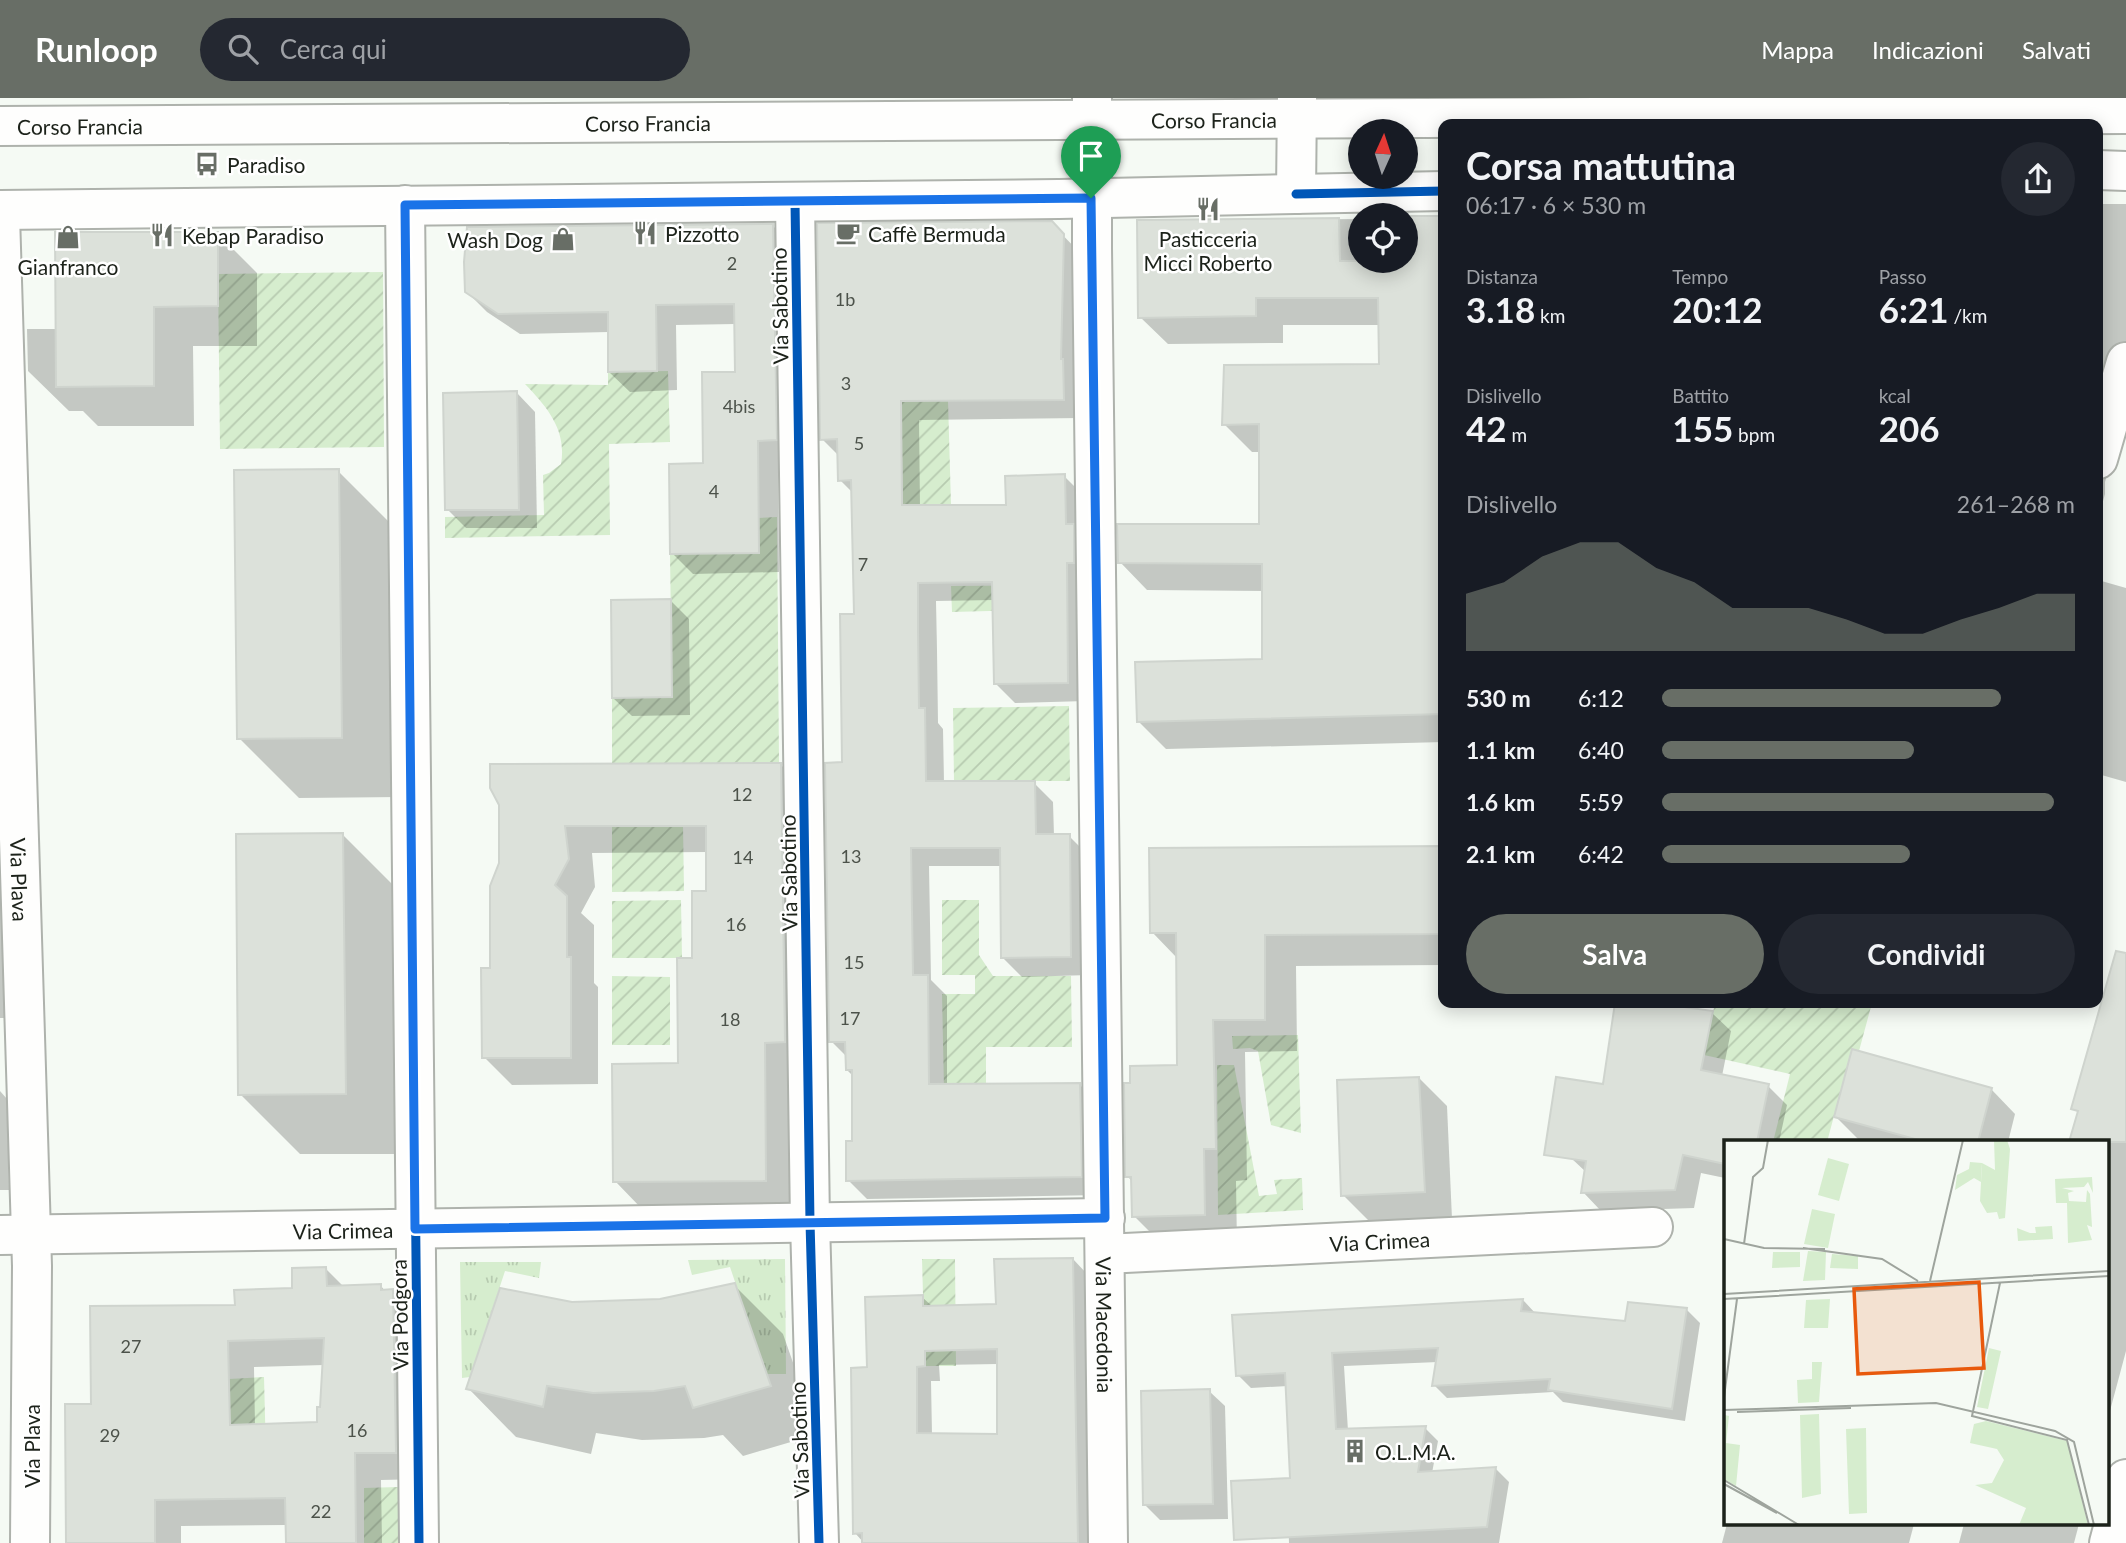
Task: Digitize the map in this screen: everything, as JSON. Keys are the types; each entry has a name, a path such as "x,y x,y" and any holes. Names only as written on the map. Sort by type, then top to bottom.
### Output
{"street":[{"name":"Corso Francia","path":"0,126 1092,109 2126,114"},
{"name":"Via Macedonia","path":"1092,109 1108,1543"},
{"name":"Corso Francia","path":"1296,194 1297,109"},
{"path":"2103,170 2126,171"},
{"path":"0,213 1438,191"},
{"name":"Via Sabotino","path":"795,202 810,1222 820,1543"},
{"name":"Via Podgora","path":"405,205 419,1543"},
{"name":"Via Plava","path":"0,213 16,1235 30,1543"},
{"path":"2103,442 2126,362"},
{"name":"Via Crimea","path":"16,1235 810,1222 1105,1236 1653,1227"},
{"path":"2109,1543 2126,1479"}],"green space":[{"path":"383,272 384,447 220,449 218,274"},
{"path":"668,371 670,442 609,444 610,535 445,538 445,517 544,515 543,475 561,464 561,440 548,410 525,384 608,385 608,372"},
{"path":"901,401 948,401 951,505 903,506"},
{"path":"777,517 779,763 612,764 612,698 672,697 670,554 758,518"},
{"path":"1066,585 1067,609 952,612 951,586"},
{"path":"1069,706 1070,781 954,781 953,708"},
{"path":"683,825 684,891 612,892 612,826"},
{"path":"681,900 682,958 612,958 612,901"},
{"path":"942,900 979,900 979,955 993,976 1071,976 1072,1047 986,1047 986,1089 944,1089 942,994 975,994 975,975 942,975"},
{"path":"612,976 670,977 670,1045 612,1045"},
{"path":"1714,1008 1871,1008 1859,1051 1852,1049 1828,1140 1774,1140 1790,1074 1704,1055"},
{"path":"1298,1035 1301,1133 1271,1125 1258,1051 1250,1048 1233,1049 1232,1036"},
{"path":"1217,1065 1234,1065 1259,1196 1277,1194 1274,1180 1302,1178 1303,1210 1218,1215"},
{"path":"785,1259 786,1374 766,1374 730,1267 692,1275 688,1260"},
{"path":"922,1259 955,1259 956,1366 925,1366"},
{"path":"460,1262 541,1262 539,1278 505,1271 470,1377 462,1378"},
{"path":"264,1377 266,1456 231,1457 229,1379"},
{"path":"398,1487 399,1543 364,1543 364,1488"}],"building":[{"path":"1418,216 1438,216 1438,714 1137,722 1135,662 1262,659 1262,564 1118,563 1117,524 1259,524 1259,424 1222,425 1224,365 1379,364 1378,298 1256,298 1256,316 1138,318 1137,220 1339,218 1340,261 1348,261 1348,273 1418,273"},
{"path":"1052,221 1064,234 1061,359 1064,400 901,401 902,505 1006,505 1005,476 1065,474 1066,524 1074,524 1074,563 1067,563 1068,683 994,684 992,582 918,583 918,630 919,708 925,708 926,781 1035,781 1036,834 1070,834 1071,957 1001,958 1000,848 911,848 913,975 928,975 929,1084 1080,1083 1082,1177 846,1181 846,1141 852,1141 852,1070 846,1070 845,1042 829,1042 825,763 842,762 840,614 854,614 851,480 838,481 837,439 820,440 817,223"},
{"path":"773,224 777,440 758,441 759,553 670,554 669,464 703,463 702,372 735,372 734,304 656,305 657,371 608,372 608,312 498,314 465,292 467,227"},
{"path":"55,232 218,232 218,306 154,307 154,386 56,387"},
{"path":"517,391 519,510 445,510 443,393"},
{"path":"339,469 342,738 237,739 234,470"},
{"path":"671,599 672,697 612,698 611,600"},
{"path":"781,763 785,1042 765,1043 766,1181 613,1182 612,1064 678,1063 677,958 692,958 692,891 706,891 706,826 565,826 569,859 555,885 567,896 567,957 571,957 571,1058 482,1058 481,968 490,968 490,886 499,863 499,805 490,788 490,764"},
{"path":"343,833 346,1094 238,1095 236,834"},
{"path":"1438,846 1438,934 1265,935 1265,1020 1213,1020 1216,1149 1204,1149 1205,1215 1132,1217 1131,1177 1125,1177 1124,1083 1130,1083 1130,1066 1177,1065 1176,933 1150,933 1149,848"},
{"path":"2116,951 2126,953 2126,1142 2070,1140 2078,1111 2071,1109 2100,1008 2103,1008 2103,997"},
{"path":"1614,1008 1691,1008 1713,1011 1701,1070 1769,1084 1757,1140 1724,1140 1724,1164 1683,1155 1675,1190 1581,1193 1586,1161 1544,1155 1556,1077 1603,1084"},
{"path":"1852,1049 1992,1088 1979,1140 1919,1140 1834,1117"},
{"path":"1419,1077 1425,1192 1341,1196 1337,1080"},
{"path":"1073,1258 1078,1543 862,1543 862,1533 853,1534 851,1368 867,1367 865,1297 923,1295 923,1306 996,1304 994,1259","holes":["997,1349 997,1434 917,1433 917,1367 925,1366 925,1351"]},
{"path":"326,1267 327,1286 381,1284 381,1290 393,1289 396,1453 355,1453 356,1543 286,1543 285,1498 155,1500 155,1543 66,1543 65,1404 91,1404 90,1306 235,1305 234,1290 292,1288 292,1268","holes":["324,1338 320,1407 317,1407 317,1422 230,1425 228,1341"]},
{"path":"735,1283 771,1386 693,1408 685,1386 654,1391 593,1393 547,1386 543,1407 466,1389 500,1288 572,1302 660,1299"},
{"path":"1523,1299 1521,1311 1625,1321 1628,1302 1687,1308 1672,1409 1548,1390 1550,1379 1432,1386 1438,1348 1332,1353 1336,1429 1426,1426 1418,1472 1496,1467 1487,1527 1234,1540 1231,1481 1290,1478 1285,1373 1236,1376 1232,1315"},
{"path":"1210,1389 1213,1504 1143,1505 1141,1391"}],"cycle path":[{"path":"1296,194 1438,191"},
{"path":"795,202 810,1222 819,1543"},
{"path":"405,205 419,1543"}],"place":[{"name":"Paradiso","path":"207,164"},
{"name":"Pasticceria Micci Roberto","path":"1208,209"},
{"name":"Pizzotto","path":"645,233"},
{"name":"Caffè Bermuda","path":"848,233"},
{"name":"Kebap Paradiso","path":"162,235"},
{"name":"Gianfranco","path":"68,237"},
{"name":"Wash Dog","path":"563,239"},
{"name":"O.L.M.A.","path":"1355,1451"}],"route":[{"path":"1091,198 1105,1218 415,1229 405,205 1091,198"}]}
